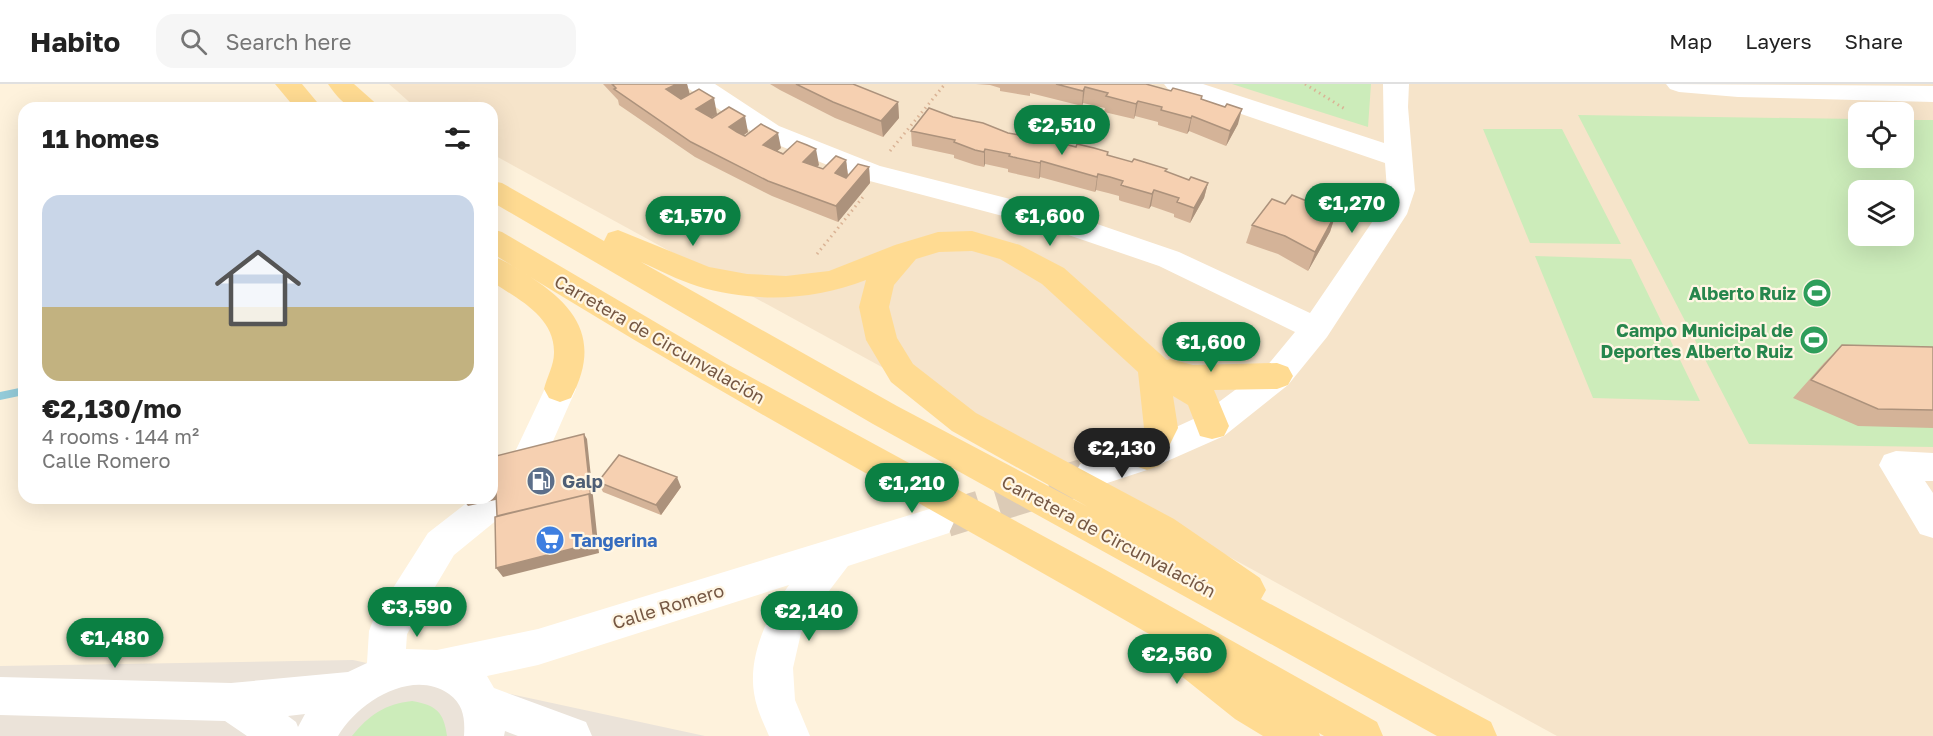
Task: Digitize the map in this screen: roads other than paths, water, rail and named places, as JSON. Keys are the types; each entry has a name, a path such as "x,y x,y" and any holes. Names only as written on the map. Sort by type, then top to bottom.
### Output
{"main road":[{"path":"288,84 304,102"},
{"path":"341,84 360,102"},
{"path":"498,183 646,254 704,277 747,285 786,287 833,281 905,252 938,243 972,241 1010,252 1053,276 1154,367 1185,412 1212,426"},
{"name":"Carretera de Circunvalación","path":"498,193 885,415 1477,736"},
{"name":"Carretera de Circunvalación","path":"498,243 551,276 885,468 1363,736"},
{"path":"905,252 880,281 874,307 882,340 902,373 964,422 1161,531 1385,685"},
{"path":"498,271 553,309 567,328 570,353 560,389"},
{"path":"1154,367 1193,378 1277,376"},
{"path":"1147,456 1161,428 1154,367"},
{"path":"1090,581 1249,705 1300,736"}],"street":[{"path":"698,84 770,132 872,173 1052,219 1169,259 1316,329"},
{"path":"1177,84 1400,158"},
{"path":"1092,474 1147,456 1212,426 1277,376 1316,329 1393,214 1401,190 1395,107 1396,84"},
{"path":"1679,84 1933,94"},
{"path":"498,499 518,483 560,389"},
{"path":"1933,467 1896,465 1933,523"},
{"path":"315,736 333,709 370,682 388,631 441,544 491,504"},
{"name":"Calle Romero","path":"438,668 538,647 936,522"},
{"path":"790,736 773,690 775,650 796,602 835,554"},
{"name":"Calle Romero","path":"480,710 538,647"},
{"path":"0,696 231,702 370,682 413,667 438,668 460,676 480,710 572,736"},
{"path":"231,702 282,736"}],"waterway":[{"path":"0,396 18,392"}],"tunnel":[{"path":"946,519 1092,474"}],"place":[{"name":"Alberto Ruiz","path":"1817,293"},
{"name":"Campo Municipal de Deportes Alberto Ruiz","path":"1814,340"},
{"name":"Galp","path":"541,481"},
{"name":"Tangerina","path":"550,540"}]}
